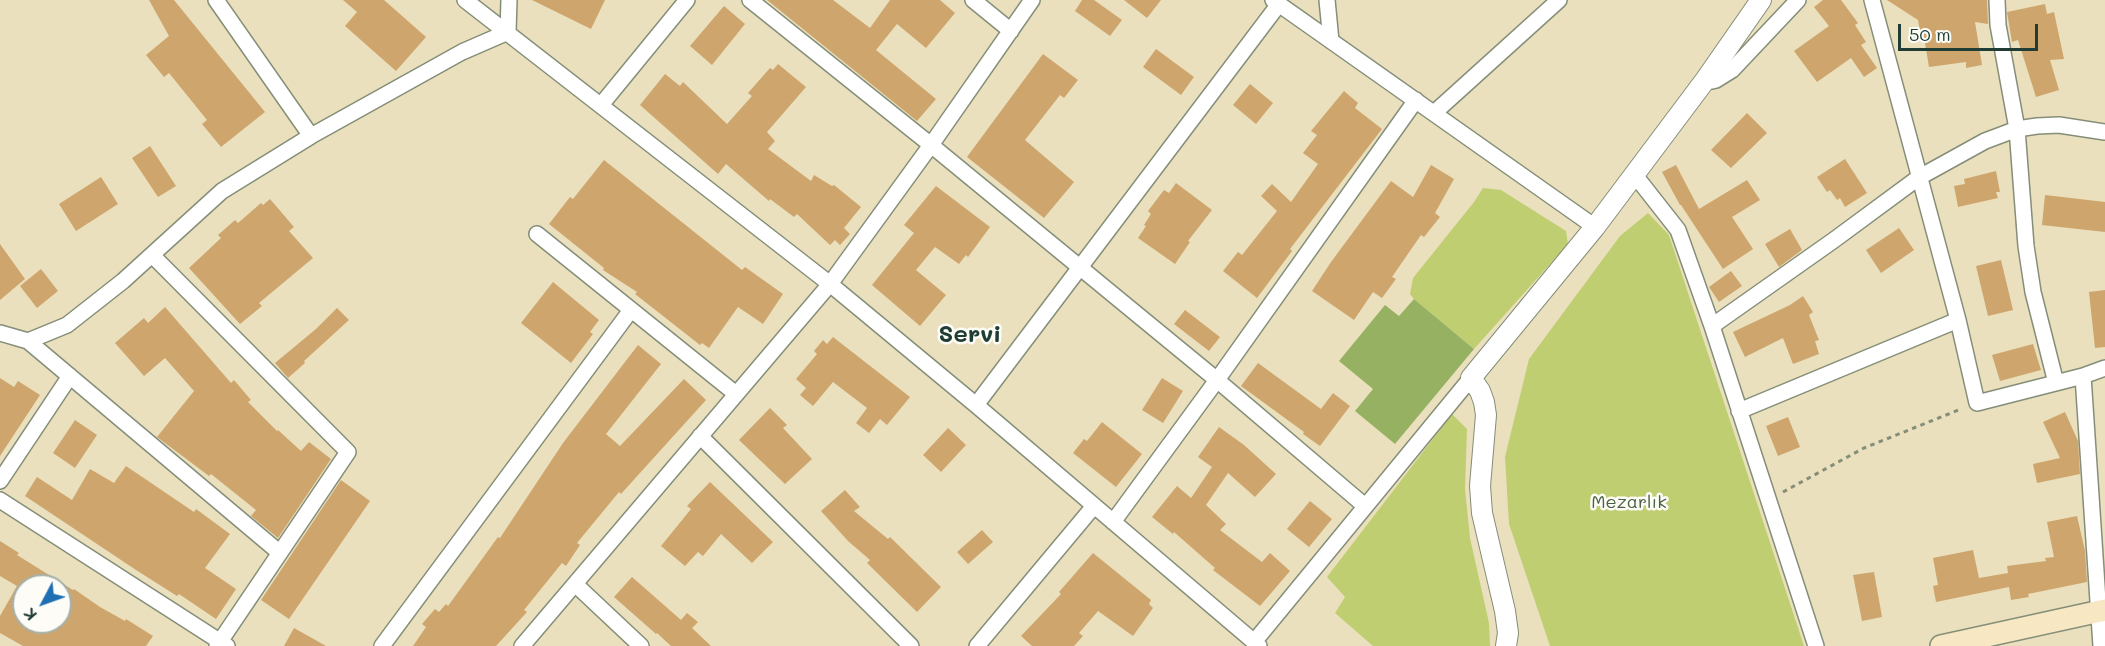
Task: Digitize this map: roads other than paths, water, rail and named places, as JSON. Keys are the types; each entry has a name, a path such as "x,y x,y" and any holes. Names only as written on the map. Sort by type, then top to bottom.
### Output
{"main road":[{"path":"1941,646 2102,611"}],"street":[{"path":"216,0 311,136"},
{"path":"465,0 830,284 976,405 1256,644 1365,506 1595,227 1706,79 1761,0"},
{"path":"508,32 509,0"},
{"path":"601,105 687,0"},
{"path":"750,0 1217,380 1365,506"},
{"path":"973,0 1011,31"},
{"path":"522,646 830,284 1032,0"},
{"path":"1327,0 1331,41"},
{"path":"1434,113 1559,0"},
{"path":"1706,79 1716,80 1732,70 1797,0"},
{"path":"1872,0 1958,320 1977,403 2105,369"},
{"path":"1997,0 1998,24 2017,129 2026,246 2033,292 2056,383"},
{"path":"976,405 1276,2 1595,227"},
{"path":"28,341 68,325 123,281 222,191 311,136 462,52 508,32"},
{"path":"1113,522 1416,100"},
{"path":"1712,326 1918,178 1985,141 2017,129 2059,125 2105,132"},
{"path":"1634,174 1678,230 1712,326 1816,646"},
{"path":"537,234 736,394"},
{"path":"0,500 221,645 348,452 152,255"},
{"path":"382,646 631,310"},
{"path":"1739,411 1958,320"},
{"path":"0,333 28,341 280,553"},
{"path":"0,482 70,376"},
{"path":"2083,376 2102,611 2101,646"},
{"path":"1471,378 1480,391 1485,409 1480,486 1482,513 1505,611 1508,633 1506,646"},
{"path":"700,436 907,645"},
{"path":"976,646 1094,506"},
{"path":"574,584 641,646"}],"district":[{"name":"Servi","path":"970,335"}],"park label":[{"name":"Mezarlık","path":"1629,502"}]}
